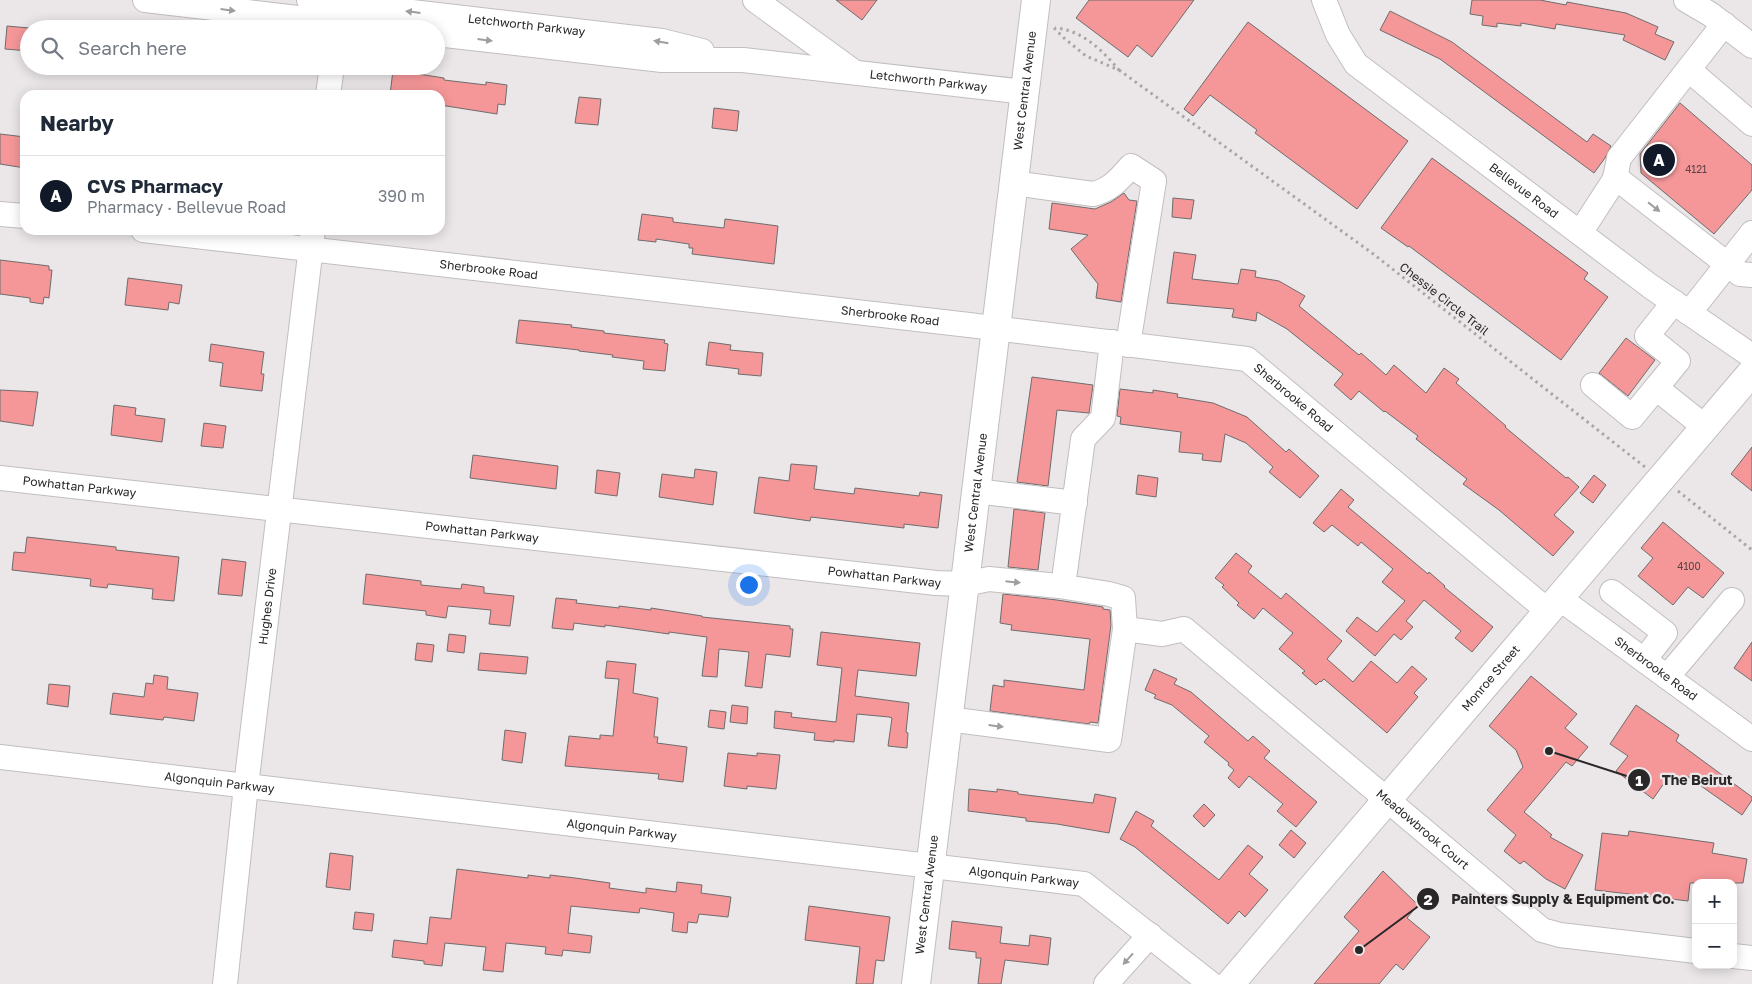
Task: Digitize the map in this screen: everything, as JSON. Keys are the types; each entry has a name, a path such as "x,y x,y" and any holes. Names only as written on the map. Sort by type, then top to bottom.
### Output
{"main road":[{"name":"West Central Avenue","path":"916,984 1036,0"},
{"name":"Monroe Street","path":"1230,984 1386,798 1554,605 1752,372"}],"street":[{"name":"Letchworth Parkway","path":"145,0 410,20"},
{"name":"Letchworth Parkway","path":"309,0 338,14 360,20"},
{"path":"755,0 855,73"},
{"name":"Bellevue Road","path":"1324,0 1338,35 1356,64 1681,308 1752,356"},
{"path":"1686,0 1724,24 1752,46"},
{"name":"Letchworth Parkway","path":"445,23 662,41 743,60 1025,92"},
{"path":"1580,233 1615,177 1619,158 1724,24"},
{"name":"Letchworth Parkway","path":"445,35 662,60 743,60"},
{"path":"1689,70 1752,124"},
{"path":"329,90 331,75"},
{"path":"1014,183 1093,194 1103,192 1111,187 1131,166 1154,181 1103,418 1083,440 1065,572"},
{"path":"1615,177 1740,274 1752,275"},
{"path":"0,214 20,216"},
{"path":"1593,385 1632,418 1678,361 1647,336 1681,308 1727,264 1752,233"},
{"name":"Sherbrooke Road","path":"228,235 312,240 996,329 1247,359 1554,605 1644,660 1752,739"},
{"name":"Hughes Drive","path":"225,984 246,786 312,240"},
{"path":"1656,388 1705,427"},
{"name":"Powhattan Parkway","path":"0,478 936,583 965,584 989,579 1059,586 1123,598 1125,629"},
{"path":"976,491 1075,503"},
{"path":"1612,592 1664,633 1644,660"},
{"path":"1667,677 1732,600"},
{"path":"948,720 1110,740 1125,629"},
{"name":"Meadowbrook Court","path":"1125,629 1162,634 1184,629 1542,930 1560,935 1692,952"},
{"name":"Algonquin Parkway","path":"0,758 1084,884 1212,984"},
{"path":"1106,984 1150,935"},
{"path":"1737,956 1752,958"}],"path":[{"name":"Chessie Circle Trail","path":"1118,70 1103,52 1094,45 1076,33 1055,28 1086,56 1118,70 1372,253 1752,550"}],"building":[{"path":"836,0 877,0 862,20"},
{"path":"1089,0 1194,0 1152,57 1137,45 1128,57 1076,18"},
{"path":"1472,0 1540,0 1566,5 1567,2 1626,13 1658,27 1655,34 1674,42 1665,60 1623,40 1625,35 1556,24 1555,29 1521,23 1521,26 1497,23 1497,27 1482,25 1483,16 1470,14"},
{"path":"1390,11 1452,42 1587,142 1593,134 1611,146 1594,173 1440,59 1380,30"},
{"path":"1248,22 1408,141 1357,209 1255,133 1257,130 1210,95 1193,116 1184,109"},
{"path":"7,26 20,27 20,50 5,49"},
{"path":"392,75 425,75 444,78 444,80 486,85 486,82 507,85 505,105 498,104 497,114 445,106 445,90 391,90"},
{"path":"579,97 601,99 598,125 575,123"},
{"path":"1680,103 1752,165 1752,190 1714,234 1641,173 1640,154"},
{"path":"714,108 739,111 737,131 712,128"},
{"path":"0,134 20,136 20,167 0,164"},
{"path":"1432,158 1588,273 1584,279 1608,297 1561,360 1409,246 1381,228"},
{"path":"1124,193 1129,200 1137,201 1121,302 1096,298 1098,284 1071,249 1088,235 1049,229 1052,203 1095,209 1111,202"},
{"path":"1173,198 1194,200 1191,219 1172,217"},
{"path":"642,214 673,218 673,222 724,228 725,219 778,226 774,264 692,254 693,248 689,248 689,244 656,239 656,242 638,240"},
{"path":"1174,252 1196,255 1192,279 1238,284 1241,269 1256,271 1255,277 1279,281 1305,296 1299,306 1359,355 1361,353 1386,375 1394,365 1426,393 1444,368 1459,379 1456,383 1505,427 1579,487 1554,515 1574,532 1553,556 1499,510 1463,484 1467,479 1416,439 1418,436 1384,412 1359,391 1351,400 1334,385 1343,374 1287,329 1257,312 1256,321 1232,317 1234,309 1167,303"},
{"path":"0,260 49,266 49,270 52,270 49,298 44,297 43,304 30,302 30,298 0,294"},
{"path":"128,278 182,285 179,304 169,302 168,310 125,305"},
{"path":"519,320 572,325 571,327 604,331 604,333 665,340 664,343 668,344 665,371 643,369 644,361 612,357 613,355 516,343"},
{"path":"1626,338 1655,360 1628,396 1599,373"},
{"path":"709,342 731,345 730,350 763,353 761,376 738,374 739,369 706,365"},
{"path":"211,344 264,352 261,374 264,374 262,391 220,386 223,363 209,361"},
{"path":"1032,377 1093,385 1089,413 1057,410 1048,486 1017,482"},
{"path":"1120,389 1153,393 1153,390 1178,394 1177,397 1213,403 1247,417 1286,452 1289,449 1319,476 1300,498 1269,472 1273,467 1246,443 1225,434 1221,462 1202,460 1203,454 1179,452 1181,432 1120,424 1121,417 1117,416"},
{"path":"0,390 38,392 33,426 0,421"},
{"path":"114,405 136,408 135,415 165,419 162,442 111,435"},
{"path":"204,423 226,426 223,448 201,446"},
{"path":"1752,447 1752,491 1731,474"},
{"path":"473,455 558,466 556,489 470,478"},
{"path":"791,464 817,466 814,489 854,494 855,488 919,496 920,492 942,495 938,528 904,524 904,528 811,517 810,521 754,513 759,477 789,481"},
{"path":"695,469 717,472 713,505 659,497 662,474 694,478"},
{"path":"597,470 620,473 617,496 595,493"},
{"path":"1138,475 1158,478 1156,497 1136,494"},
{"path":"1594,475 1606,485 1593,503 1580,493"},
{"path":"1341,489 1354,500 1348,507 1428,574 1429,572 1444,587 1493,627 1472,652 1455,638 1461,631 1424,600 1406,621 1413,627 1401,640 1394,634 1375,656 1346,631 1357,617 1377,632 1405,601 1382,582 1393,569 1361,542 1358,546 1332,525 1324,532 1313,523"},
{"path":"1014,509 1045,513 1038,570 1008,567"},
{"path":"1663,522 1724,573 1703,598 1688,587 1673,605 1638,576 1653,558 1641,548"},
{"path":"27,537 116,547 116,550 179,557 174,601 152,599 153,589 108,584 107,588 90,586 91,579 12,570 14,552 25,553"},
{"path":"1236,553 1252,566 1248,572 1281,599 1286,593 1342,641 1327,659 1353,682 1371,661 1397,683 1412,666 1427,679 1414,693 1418,697 1387,733 1324,679 1316,685 1302,673 1305,671 1279,649 1293,633 1263,608 1254,619 1237,605 1239,603 1222,587 1224,585 1215,578"},
{"path":"222,559 246,562 242,596 218,594"},
{"path":"366,574 421,581 421,585 461,589 462,584 484,587 484,593 514,596 510,626 489,624 491,610 448,606 446,618 426,615 426,611 363,604"},
{"path":"1003,594 1057,600 1103,607 1103,609 1110,610 1111,625 1098,723 1090,722 1089,724 990,711 993,685 1004,687 1004,680 1084,690 1090,639 1011,630 1012,625 1000,623"},
{"path":"556,598 577,600 576,603 619,608 619,606 651,610 651,608 702,617 790,626 790,629 793,629 790,657 766,654 762,688 745,686 749,652 719,649 717,677 702,676 707,637 574,623 573,630 552,628"},
{"path":"821,632 920,643 916,676 858,670 855,696 909,703 906,732 908,733 907,748 888,746 892,718 889,717 857,714 854,742 814,740 815,733 774,728 775,711 792,713 791,717 836,722 842,668 817,665"},
{"path":"449,634 466,636 464,653 447,651"},
{"path":"1752,642 1752,681 1734,668"},
{"path":"417,643 434,645 432,662 415,660"},
{"path":"480,653 528,657 526,674 478,670"},
{"path":"607,661 636,664 633,693 658,698 654,737 658,737 657,743 687,747 683,782 658,779 659,774 565,766 569,736 600,739 600,735 613,736 619,679 605,678"},
{"path":"1154,669 1177,679 1174,684 1191,692 1248,741 1253,736 1270,751 1264,758 1317,802 1296,827 1277,811 1283,804 1249,776 1239,788 1228,778 1234,770 1228,765 1229,763 1204,742 1209,736 1172,705 1154,698 1156,695 1145,690"},
{"path":"154,675 168,677 167,689 198,693 194,721 164,717 163,720 110,714 113,693 144,697 146,683 153,684"},
{"path":"1531,676 1577,714 1565,728 1588,747 1572,766 1566,762 1524,812 1552,835 1550,837 1583,855 1565,889 1546,879 1524,861 1520,864 1504,851 1516,835 1487,810 1523,767 1516,750 1489,726"},
{"path":"49,684 70,686 68,707 47,704"},
{"path":"732,705 748,707 747,724 730,722"},
{"path":"1636,705 1679,735 1676,741 1752,797 1742,815 1687,776 1681,785 1669,776 1653,799 1616,771 1628,756 1610,744"},
{"path":"710,710 726,712 724,729 708,727"},
{"path":"505,730 526,733 522,763 502,760"},
{"path":"728,753 757,756 757,753 780,755 776,789 747,786 747,789 724,786"},
{"path":"969,789 997,792 997,789 1018,792 1018,794 1093,803 1095,794 1116,798 1109,833 1026,821 1026,818 968,811"},
{"path":"1204,804 1215,815 1204,827 1193,816"},
{"path":"1136,811 1154,821 1151,826 1219,880 1248,845 1263,857 1249,874 1268,890 1245,917 1239,911 1228,924 1135,847 1120,839"},
{"path":"1291,830 1306,843 1294,858 1279,845"},
{"path":"1629,831 1714,843 1712,853 1747,859 1743,883 1737,883 1737,879 1692,879 1688,901 1595,890 1602,833 1628,836"},
{"path":"330,853 353,856 350,890 326,887"},
{"path":"457,869 528,878 528,875 550,878 550,875 575,878 610,883 609,888 646,893 646,888 676,892 677,882 702,885 701,893 731,897 728,917 699,914 697,923 688,922 687,933 672,931 674,913 640,908 639,913 571,906 568,933 592,936 590,953 563,950 562,956 545,954 546,947 506,943 503,972 483,970 486,947 445,943 442,966 424,964 424,961 392,957 394,940 427,944 430,917 451,919"},
{"path":"1383,871 1418,905 1407,918 1430,937 1403,970 1396,964 1379,984 1314,984 1359,931 1344,917"},
{"path":"809,906 890,917 884,961 876,960 873,984 856,984 860,947 805,940"},
{"path":"355,912 374,914 372,931 353,929"},
{"path":"952,921 1002,927 1000,943 1029,946 1030,935 1051,938 1048,965 1005,960 1001,984 978,984 981,958 976,958 976,952 949,949"}],"place":[{"name":"CVS Pharmacy","path":"1659,160"},
{"name":"The Beirut","path":"1549,751"},
{"name":"Painters Supply & Equipment Co.","path":"1359,950"}]}
